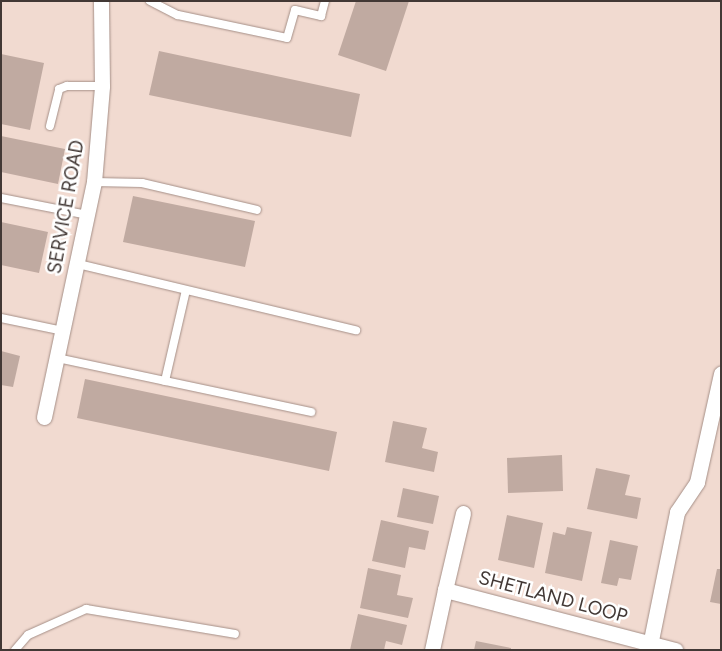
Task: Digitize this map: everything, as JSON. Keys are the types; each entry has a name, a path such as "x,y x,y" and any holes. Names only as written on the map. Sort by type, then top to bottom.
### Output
{"street":[{"name":"SERVICE ROAD","path":"44,417 94,182 102,86 101,1"},
{"path":"648,648 677,512 698,482 721,374"},
{"path":"432,650 463,513"},
{"name":"SHETLAND LOOP","path":"445,590 648,648 675,650"}],"lane":[{"path":"150,1 178,14 287,38 295,10 321,16 325,1"},
{"path":"50,126 58,90 67,86 102,86"},
{"path":"94,182 142,183 257,210"},
{"path":"1,198 88,216"},
{"path":"78,264 356,330"},
{"path":"165,381 186,290"},
{"path":"1,318 63,331"},
{"path":"57,358 311,412"},
{"path":"15,650 28,635 86,609 234,634"}],"building":[{"path":"356,1 409,1 386,71 338,55"},
{"path":"159,51 360,94 351,137 149,95"},
{"path":"1,54 44,63 30,130 1,124"},
{"path":"1,136 65,149 58,184 1,172"},
{"path":"133,196 255,221 245,267 123,242"},
{"path":"1,222 48,232 39,273 1,265"},
{"path":"1,351 20,356 13,387 1,385"},
{"path":"85,379 337,432 329,471 77,418"},
{"path":"393,421 427,428 422,448 438,452 434,472 385,462"},
{"path":"562,455 563,491 508,493 507,458"},
{"path":"596,468 630,475 625,495 641,498 637,519 587,509"},
{"path":"403,488 439,496 433,524 397,517"},
{"path":"507,515 543,523 534,568 498,560"},
{"path":"381,520 429,531 425,550 409,547 405,568 372,561"},
{"path":"567,527 592,532 582,581 545,573 553,532 565,535"},
{"path":"610,540 638,546 631,580 619,578 617,586 601,583"},
{"path":"368,568 401,575 397,595 413,598 408,618 360,608"},
{"path":"717,569 721,569 721,604 710,602"},
{"path":"358,614 407,625 402,645 386,641 384,650 350,650"},
{"path":"476,641 511,648 511,650 474,650"}]}
